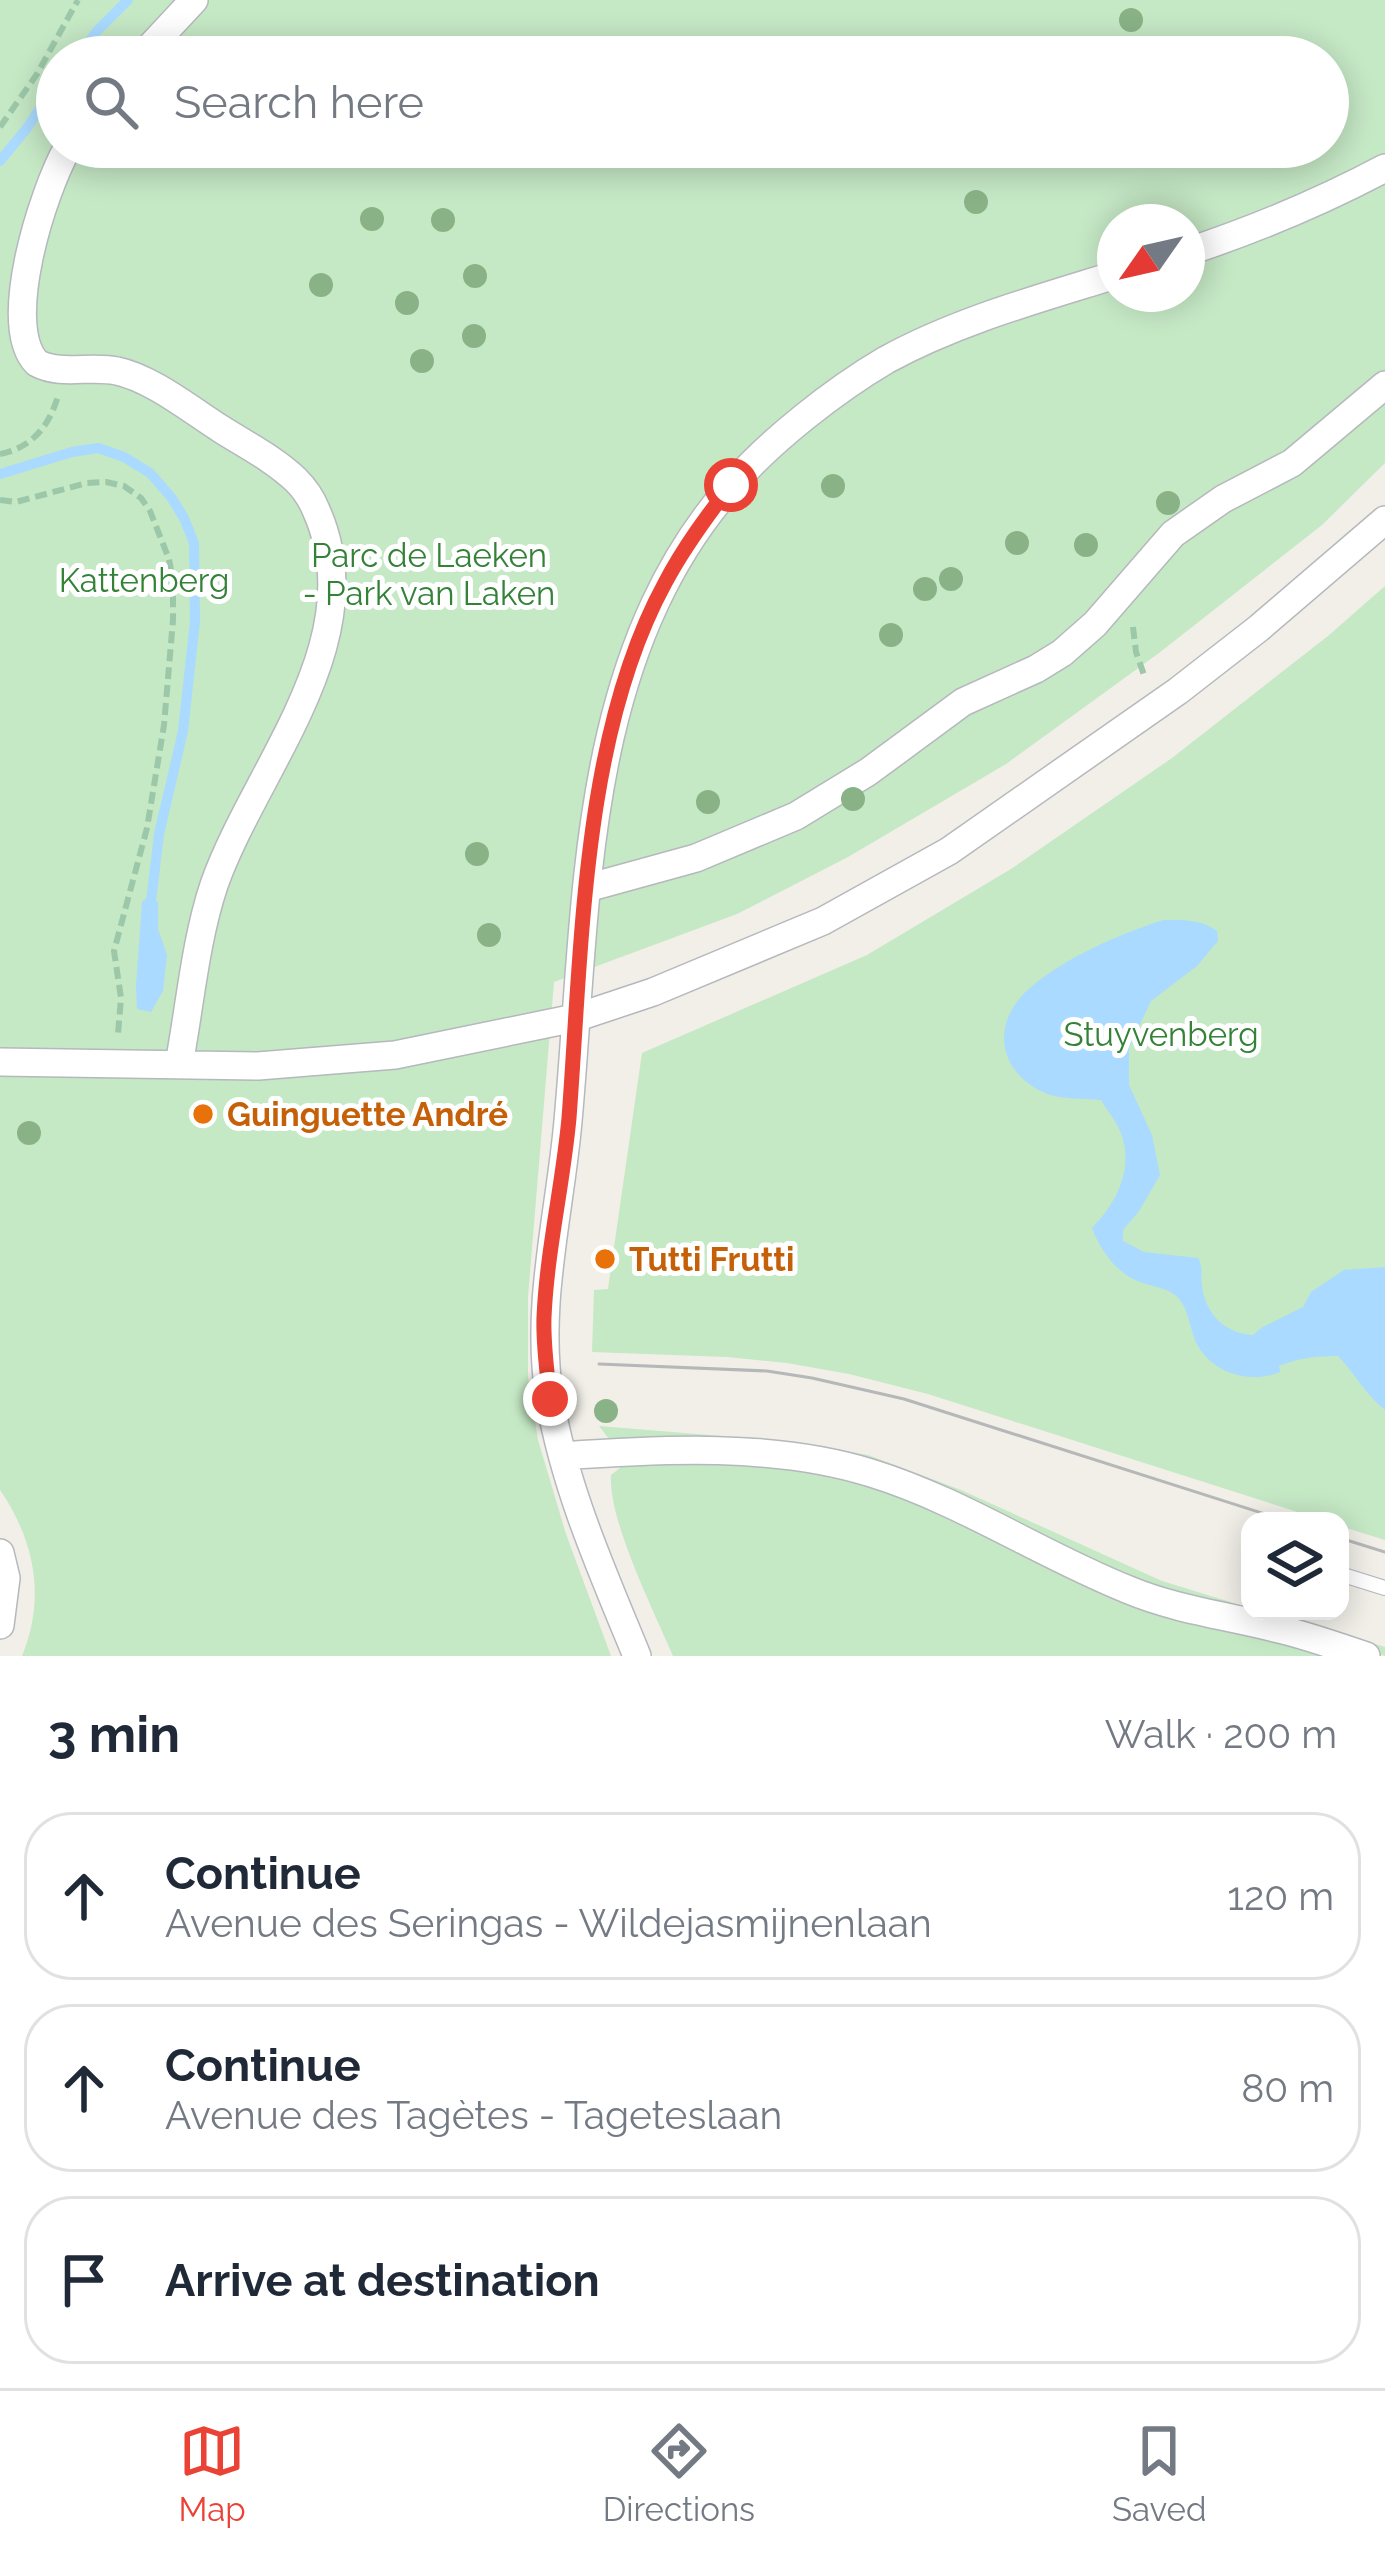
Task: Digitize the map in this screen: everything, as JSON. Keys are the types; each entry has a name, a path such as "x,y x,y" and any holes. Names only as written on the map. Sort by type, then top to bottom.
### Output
{"street":[{"path":"161,36 194,0"},
{"path":"57,168 24,240 8,302 10,326 23,352 41,365 121,371 277,464 314,505 332,563 330,616 315,668 290,730 244,818 206,913 179,1064"},
{"path":"1205,246 1328,198 1385,168"},
{"path":"638,1656 586,1530 562,1456 550,1399 544,1316 568,1122 587,888 607,746 620,695 663,586 692,536 731,485 799,422 886,361 961,327 1097,281"},
{"path":"587,888 696,858 796,816 868,772 947,712 1062,653 1095,623 1173,534 1223,499 1292,463 1385,385"},
{"path":"0,1062 258,1066 394,1055 575,1018 652,992 772,944 878,892 949,850 1158,705 1259,628 1385,520"},
{"path":"562,1456 673,1450 832,1462 897,1482 1126,1589 1366,1656"},
{"path":"0,1553 6,1578 0,1625"}],"lane":[{"path":"1349,1577 1385,1588"}],"path":[{"path":"59,36 79,0"},
{"path":"0,127 36,75"},
{"path":"0,454 23,448 36,438 56,405 65,369"},
{"path":"0,500 16,502 87,483 124,486 150,511 169,560 173,620 164,725 147,828 114,951 121,998 116,1063"},
{"path":"1131,582 1136,652 1158,705"}],"green space":[{"name":"Parc de Laeken - Park van Laken","path":"0,0 1385,0 1385,463 1322,525 1159,653 1006,764 848,857 737,914 554,982 528,1297 528,1377 538,1440 611,1656 22,1656 35,1591 22,1529 0,1490"},
{"name":"Stuyvenberg","path":"1385,586 1385,1540 1349,1529 1349,1512 1298,1512 928,1394 849,1374 727,1357 592,1352 594,1290 608,1289 642,1053 867,955 1011,869 1172,758"},
{"path":"599,1426 796,1442 868,1455 961,1490 1162,1581 1241,1605 1241,1615 1181,1600 893,1472 609,1439"},
{"path":"646,1459 815,1466 1343,1656 673,1656 617,1516 611,1475 625,1464"},
{"path":"1259,1620 1292,1620 1385,1647 1385,1656"}],"water":[{"path":"148,896 158,902 158,929 167,955 163,991 151,1012 137,1009 136,986 142,902"},
{"path":"1163,920 1204,924 1217,931 1218,941 1197,966 1151,1001 1129,1048 1129,1085 1152,1135 1160,1175 1123,1230 1123,1241 1144,1252 1198,1258 1212,1314 1234,1331 1253,1335 1303,1307 1311,1292 1344,1270 1385,1267 1385,1410 1338,1356 1294,1361 1279,1366 1280,1372 1257,1377 1234,1374 1213,1364 1195,1340 1180,1300 1124,1273 1105,1253 1092,1228 1116,1196 1125,1159 1121,1133 1101,1100 1045,1093 1017,1073 1009,1060 1004,1045 1009,1016 1030,988 1093,948"}],"building":[{"name":"Tutti Frutti","path":"598,1249 613,1250 611,1270 596,1268"}],"waterway":[{"path":"93,36 128,0"},
{"path":"0,161 36,114"},
{"path":"0,474 98,448 124,457 150,473 171,497 194,543 195,621 183,731 159,834 150,910"}],"tram line":[{"path":"599,1364 767,1371 812,1378 904,1399 1259,1512"},
{"path":"1349,1541 1385,1552"}],"place":[{"name":"Guinguette André","path":"203,1114"},
{"name":"Tutti Frutti","path":"605,1259"}],"route":[{"path":"550,1399 544,1316 568,1122 587,888 607,746 620,695 663,586 692,536 731,485"}],"park label":[{"name":"Kattenberg","path":"144,580"}]}
